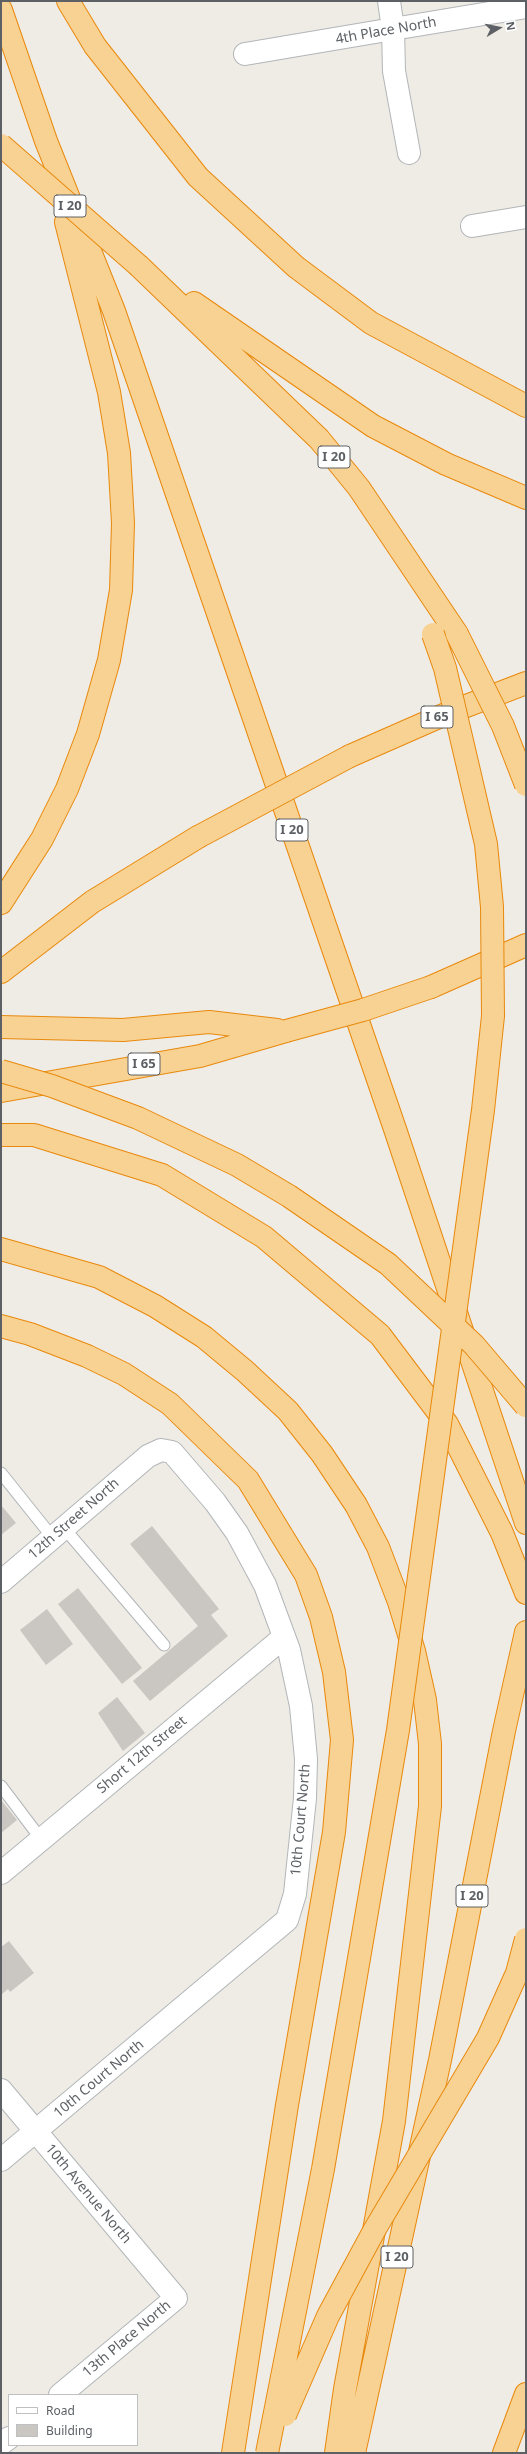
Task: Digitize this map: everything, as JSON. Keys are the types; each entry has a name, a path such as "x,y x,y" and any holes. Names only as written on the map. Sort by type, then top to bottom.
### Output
{"highway":[{"path":"68,1 95,46 198,177 296,267 371,323 526,406"},
{"name":"I 20","path":"1,10 46,140 114,311 393,1121 526,1523"},
{"path":"1,903 42,839 67,789 85,741 109,660 121,590 123,523 119,453 111,407 46,140"},
{"name":"I 20","path":"1,145 139,266 258,378 319,439 359,488 457,634 503,726 526,785"},
{"path":"139,266 373,426 446,464 526,498"},
{"path":"267,2453 323,2169 398,1730 483,1110 493,1016 492,907 486,844 445,668 426,612 399,546"},
{"name":"I 65","path":"1,972 92,902 198,837 350,756 448,713 526,683"},
{"name":"I 65","path":"1,1091 200,1056 363,1010 431,987 526,945"},
{"path":"1,1027 26,1029 123,1030 210,1022 286,1031"},
{"path":"1,1071 52,1086 138,1118 237,1165 289,1196 388,1264 474,1345 526,1406"},
{"path":"1,1135 34,1135 162,1175 264,1237 380,1335 447,1424 502,1533 526,1593"},
{"path":"1,1249 99,1277 154,1306 204,1337 245,1371 288,1411 322,1454 356,1505 378,1547 399,1602 414,1650 430,1744 430,1806 394,2120 345,2389 336,2453"},
{"path":"1,1326 30,1334 87,1356 124,1374 170,1404 248,1480 306,1575 321,1617 334,1672 342,1740 334,1832 287,2105 233,2453"},
{"name":"I 20","path":"354,2453 440,2060 504,1731 526,1632"},
{"path":"267,2453 328,2316 375,2229 488,2038 517,1973 526,1939"},
{"path":"504,2453 526,2394"}],"street":[{"path":"389,1 393,30 394,71 409,153"},
{"name":"4th Place North","path":"245,54 526,7"},
{"path":"472,226 526,217"},
{"name":"10th Court North","path":"1,2160 287,1920 291,1910 296,1886 305,1805 306,1759 299,1699 284,1637 273,1603 259,1574 236,1532 215,1502 172,1452 161,1450 148,1456"},
{"name":"12th Street North","path":"1,1582 148,1456"},
{"name":"Short 12th Street","path":"1,1873 284,1637"},
{"name":"10th Avenue North","path":"1,2090 176,2298"},
{"name":"13th Place North","path":"61,2394 176,2298"}],"lane":[{"path":"1,1473 164,1645"},
{"path":"1,1786 41,1839"}],"building":[{"path":"1,1505 16,1523 1,1535"},
{"path":"152,1526 219,1609 211,1615 228,1636 150,1701 133,1681 198,1626 130,1544"},
{"path":"78,1588 142,1668 122,1684 58,1604"},
{"path":"47,1609 73,1644 46,1665 20,1630"},
{"path":"117,1697 145,1733 123,1751 98,1713"},
{"path":"1,1800 17,1820 1,1833"},
{"path":"9,1941 34,1973 10,1992 8,1989 1,1995 1,1947"}]}
